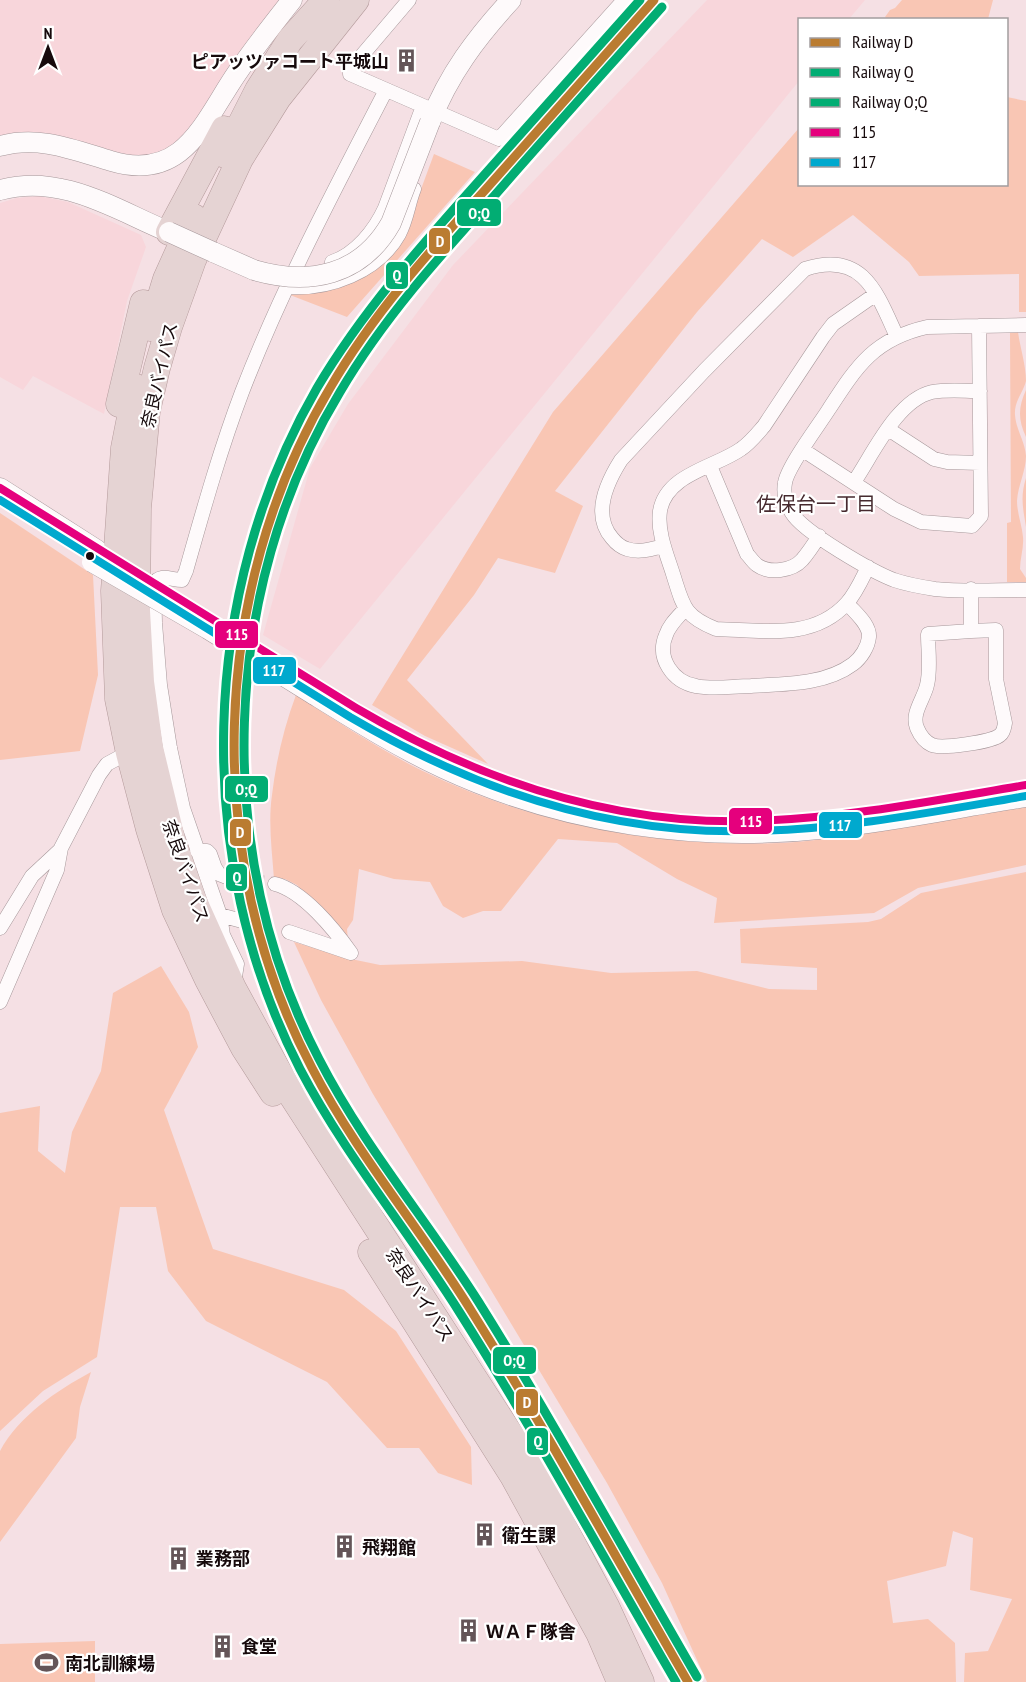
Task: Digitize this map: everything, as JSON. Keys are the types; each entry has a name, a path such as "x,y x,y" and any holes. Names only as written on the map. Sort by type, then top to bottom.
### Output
{"highway":[{"name":"奈良バイパス","path":"326,0 290,40 253,100 178,250 163,288 144,353 124,448 114,591 115,661 120,710 149,829 175,910 208,980 244,1048 513,1476 599,1633 620,1682"},
{"name":"奈良バイパス","path":"356,0 278,98 240,159 217,206 180,294 160,358 147,411 138,508 137,611 141,682 150,748 172,839 193,899 233,988 292,1096 534,1471 606,1606 641,1682"},
{"path":"137,611 161,426 183,330 202,278 266,144 300,94 375,0"},
{"path":"114,591 111,500 113,453 119,405 159,228 258,74 290,40"}],"street":[{"path":"0,146 25,141 48,143 120,164 154,163 168,158 178,153 200,132 237,74 292,0"},
{"path":"409,0 351,68 351,75 432,114 499,139 624,0"},
{"path":"295,268 324,266 339,260 369,234 385,208 461,60 478,36 510,0"},
{"path":"233,988 237,964 223,935 220,915 183,808 170,748 160,685 154,584 161,576 182,580 207,495 242,392 295,268 386,90"},
{"path":"0,190 29,184 66,188 254,270 286,278 319,276 353,263 376,245 392,223 432,114"},
{"path":"287,287 304,288 326,285 370,266 386,252 407,218 408,205 432,114"},
{"path":"664,546 637,551 626,549 618,545 607,532 603,519 603,501 613,473 621,460 704,371 805,270 833,263 848,267 871,283 897,337"},
{"path":"868,567 847,603 827,620 808,628 795,631 716,629 705,625 685,609 664,546 660,519 662,503 675,485 740,450 754,438 833,324 876,294"},
{"path":"1026,325 927,327 897,337 875,349 859,366 787,474 785,482 786,503 800,523 868,567 895,580 934,589 1026,590"},
{"path":"803,450 894,509 921,522 972,526 981,516 979,326"},
{"path":"854,482 899,412 912,400 932,393 980,391"},
{"path":"888,429 934,459 947,462 980,463"},
{"path":"710,466 747,554 757,565 766,569 783,570 793,567 802,560 819,536"},
{"path":"0,488 94,556"},
{"path":"0,503 94,556 165,590 314,687 394,743 443,768 488,787 549,807 635,825 714,833 780,832 874,822 1026,797"},
{"path":"971,589 971,631"},
{"path":"685,609 666,635 663,646 666,666 683,682 696,687 735,686 808,682 852,664 863,654 869,636 867,627 847,603"},
{"path":"996,630 996,679 1005,723 1004,730 992,739 932,745 921,736 915,718 927,685 928,634 971,631 996,630"},
{"path":"314,687 422,745 476,769 548,794 630,812 714,821 799,819 849,814 1026,785"},
{"path":"0,1002 57,870 62,848 99,775 107,764 120,757"},
{"path":"0,927 32,876 62,848"},
{"path":"197,851 207,851 219,874 229,878"},
{"path":"275,884 296,892 340,937 351,953 289,932"},
{"path":"220,915 242,921"}],"shaded area":[{"path":"0,0 283,0 178,144 148,157 0,140"},
{"path":"707,0 865,0 850,18 798,18 798,82 320,669 263,635 310,468 348,404 453,265"},
{"path":"902,0 993,0 988,18 885,17 890,10"},
{"path":"1008,97 1026,101 1026,312 1019,312 1019,274 919,276 909,262 853,215 793,257 762,239 697,312 555,491 583,506 555,573 498,558 474,595 407,680 488,764 425,736 372,705 553,412 798,129 798,186 1008,186"},
{"path":"434,154 475,172 347,317 290,295 417,200"},
{"path":"39,196 68,202 141,235 146,247 127,301 104,414 33,376 23,390 0,377 0,203 17,198"},
{"path":"1010,332 1018,332 1026,375 1015,415 1026,456 1017,501 1023,537 1020,569 1026,582 1007,582 1007,523 1011,522"},
{"path":"1026,390 1026,437 1020,413"},
{"path":"1026,478 1026,527 1023,497"},
{"path":"0,513 93,575 98,675 80,751 0,760"},
{"path":"296,695 394,756 453,785 498,802 591,828 687,841 783,843 835,838 1026,807 1026,865 918,888 874,913 714,923 717,898 677,879 617,843 558,839 501,911 483,911 463,918 443,906 430,882 394,879 359,869 353,920 347,929 348,940 297,885 285,879 274,879 270,826 272,795 281,744"},
{"path":"1026,872 1026,1682 964,1682 965,1653 988,1651 1012,1599 970,1590 973,1538 953,1531 946,1566 887,1581 893,1623 928,1619 955,1643 956,1682 707,1682 662,1583 607,1483 373,1094 321,1000 294,942 380,965 522,961 611,973 697,971 769,989 817,990 817,968 741,963 740,929 868,922 881,919 921,893"},
{"path":"161,966 189,1012 198,1047 164,1110 213,1249 344,1290 396,1331 471,1447 472,1485 438,1473 419,1448 387,1448 327,1382 206,1321 168,1271 156,1207 120,1207 97,1357 43,1391 0,1431 0,1113 40,1106 38,1151 65,1173 72,1132 101,1071 113,993"},
{"path":"91,1372 80,1407 76,1438 0,1542 0,1451 8,1438 28,1416 65,1387"},
{"name":"南北訓練場","path":"95,1641 95,1682 0,1682 0,1644"}],"tunnel":[{"path":"229,878 275,884"}],"rail line":[{"name":"Q","path":"640,0 413,256 353,333 317,388 278,467 249,551 231,638 224,726 227,815 240,903 265,988 300,1069 337,1132 440,1282 488,1358 676,1682"},
{"name":"D","path":"654,0 423,260 364,335 330,388 290,467 261,551 242,638 234,726 237,815 251,903 276,987 312,1068 369,1162 452,1281 500,1358 688,1682"},
{"name":"O;Q","path":"662,7 432,266 374,339 340,392 300,469 271,551 252,636 244,723 247,810 260,896 284,980 319,1059 355,1122 458,1271 507,1347 697,1677"}],"transit line":[{"name":"115","path":"0,488 356,708 402,734 498,777 548,793 650,816 703,821 756,821 858,812 1026,785"},
{"name":"117","path":"0,500 350,717 445,766 545,803 648,826 702,831 756,831 858,823 1026,796"}],"place":[{"name":"ピアッツァコート平城山","path":"407,61"},
{"name":"衛生課","path":"484,1535"},
{"name":"飛翔館","path":"344,1547"},
{"name":"業務部","path":"178,1558"},
{"name":"ＷＡＦ隊舎","path":"468,1631"},
{"name":"食堂","path":"223,1646"},
{"name":"南北訓練場","path":"47,1663"}],"district":[{"name":"佐保台一丁目","path":"816,504"}]}
